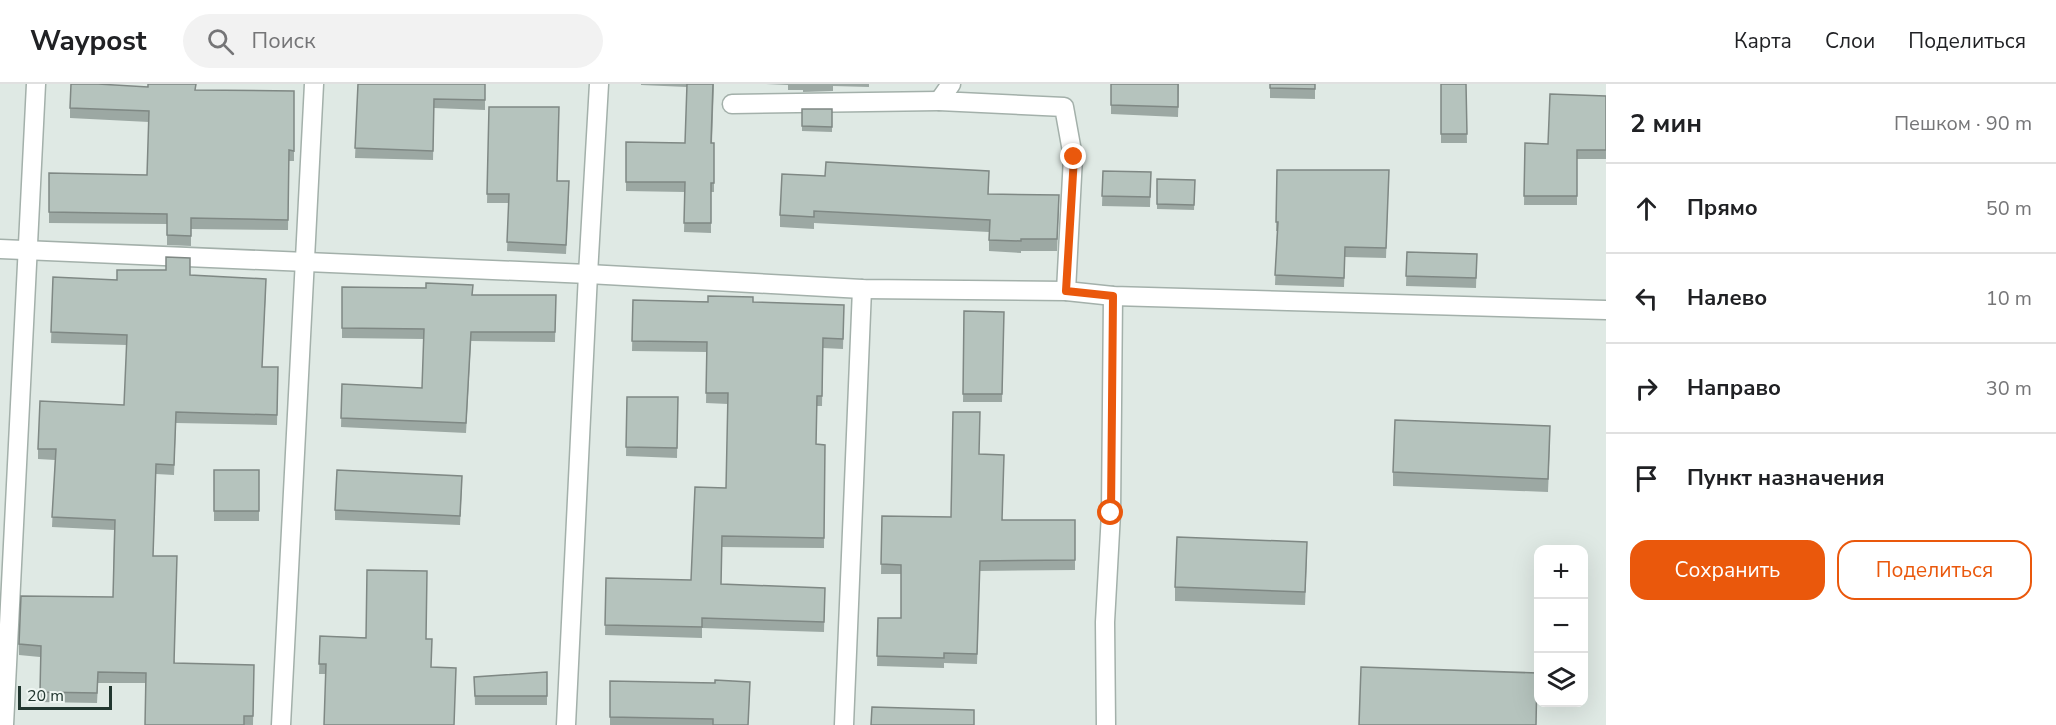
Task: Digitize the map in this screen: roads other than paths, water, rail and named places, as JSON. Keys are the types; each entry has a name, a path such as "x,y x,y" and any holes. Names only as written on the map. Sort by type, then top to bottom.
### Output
{"street":[{"path":"4,725 36,84"},
{"path":"281,725 314,84"},
{"path":"567,725 599,84"},
{"path":"939,101 951,84"},
{"path":"732,104 939,101 1064,107 1074,157 1066,291"},
{"path":"0,249 588,274 862,289 1066,291 1113,296 1606,310"},
{"path":"844,725 862,289"},
{"path":"1106,725 1105,622 1111,513 1113,296"}]}
